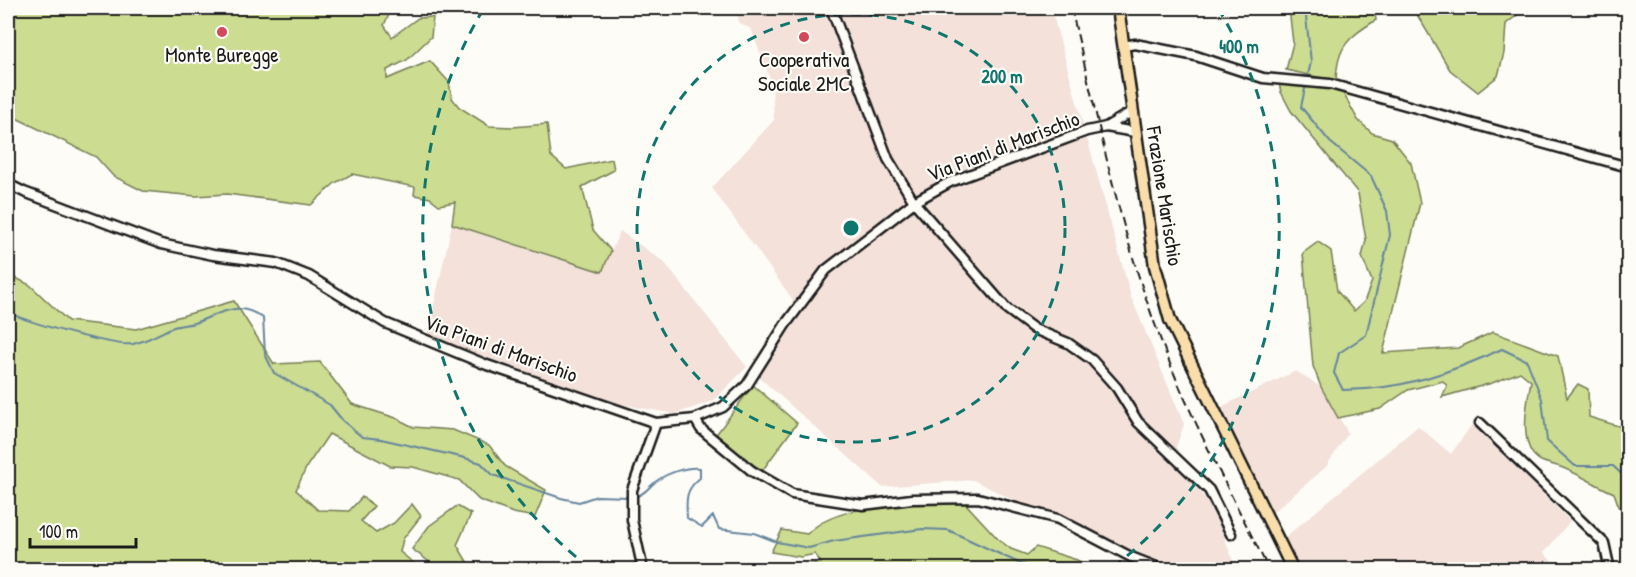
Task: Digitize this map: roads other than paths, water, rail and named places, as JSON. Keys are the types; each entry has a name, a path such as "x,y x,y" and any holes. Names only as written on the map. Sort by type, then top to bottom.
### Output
{"main road":[{"name":"Frazione Marischio","path":"1118,8 1161,295 1170,320 1293,570"}],"street":[{"name":"Via Piani di Marischio","path":"831,8 888,159 914,202 1007,309 1034,329 1068,344 1092,360 1117,388 1138,422 1209,490 1230,534"},
{"path":"1123,46 1135,44 1196,56 1263,78 1321,83 1629,167"},
{"path":"1106,128 1133,111"},
{"name":"Via Piani di Marischio","path":"8,184 161,244 213,255 276,262 309,276 386,323 487,365 657,423 695,419 723,407 747,385 785,325 826,270 914,202 950,182 1087,131 1106,128"},
{"path":"1106,128 1136,132"},
{"path":"695,419 701,429 752,471 792,494 863,505 912,499 978,498 1058,519 1131,557 1164,570"},
{"path":"643,570 631,505 632,490 657,423"},
{"path":"1480,423 1604,543 1610,570"}],"waterway":[{"path":"1305,8 1311,62 1307,79"},
{"path":"1306,84 1301,107 1330,142 1371,176 1387,211 1390,235 1366,335 1339,353 1334,373 1343,390 1385,387 1425,378 1463,366 1502,349 1527,361 1542,399 1547,441 1575,466 1613,466 1628,480"},
{"path":"8,312 70,333 123,344 133,344 171,328 194,323 228,310 253,312 263,318 265,354 274,373 330,405 343,421 362,437 381,439 465,458 481,463 493,475 561,498 579,502 597,496 628,497"},
{"path":"634,497 667,475 684,469 700,468 700,478 689,491 687,518 702,527 713,516 719,529 754,533 777,542 809,548 834,541 922,529 948,530 1021,564 1053,570"}],"railway":[{"path":"1071,8 1119,209 1156,327 1194,420 1269,570"}],"place":[{"name":"Monte Buregge","path":"222,32"},
{"name":"Cooperativa Sociale 2MC","path":"804,37"}]}
